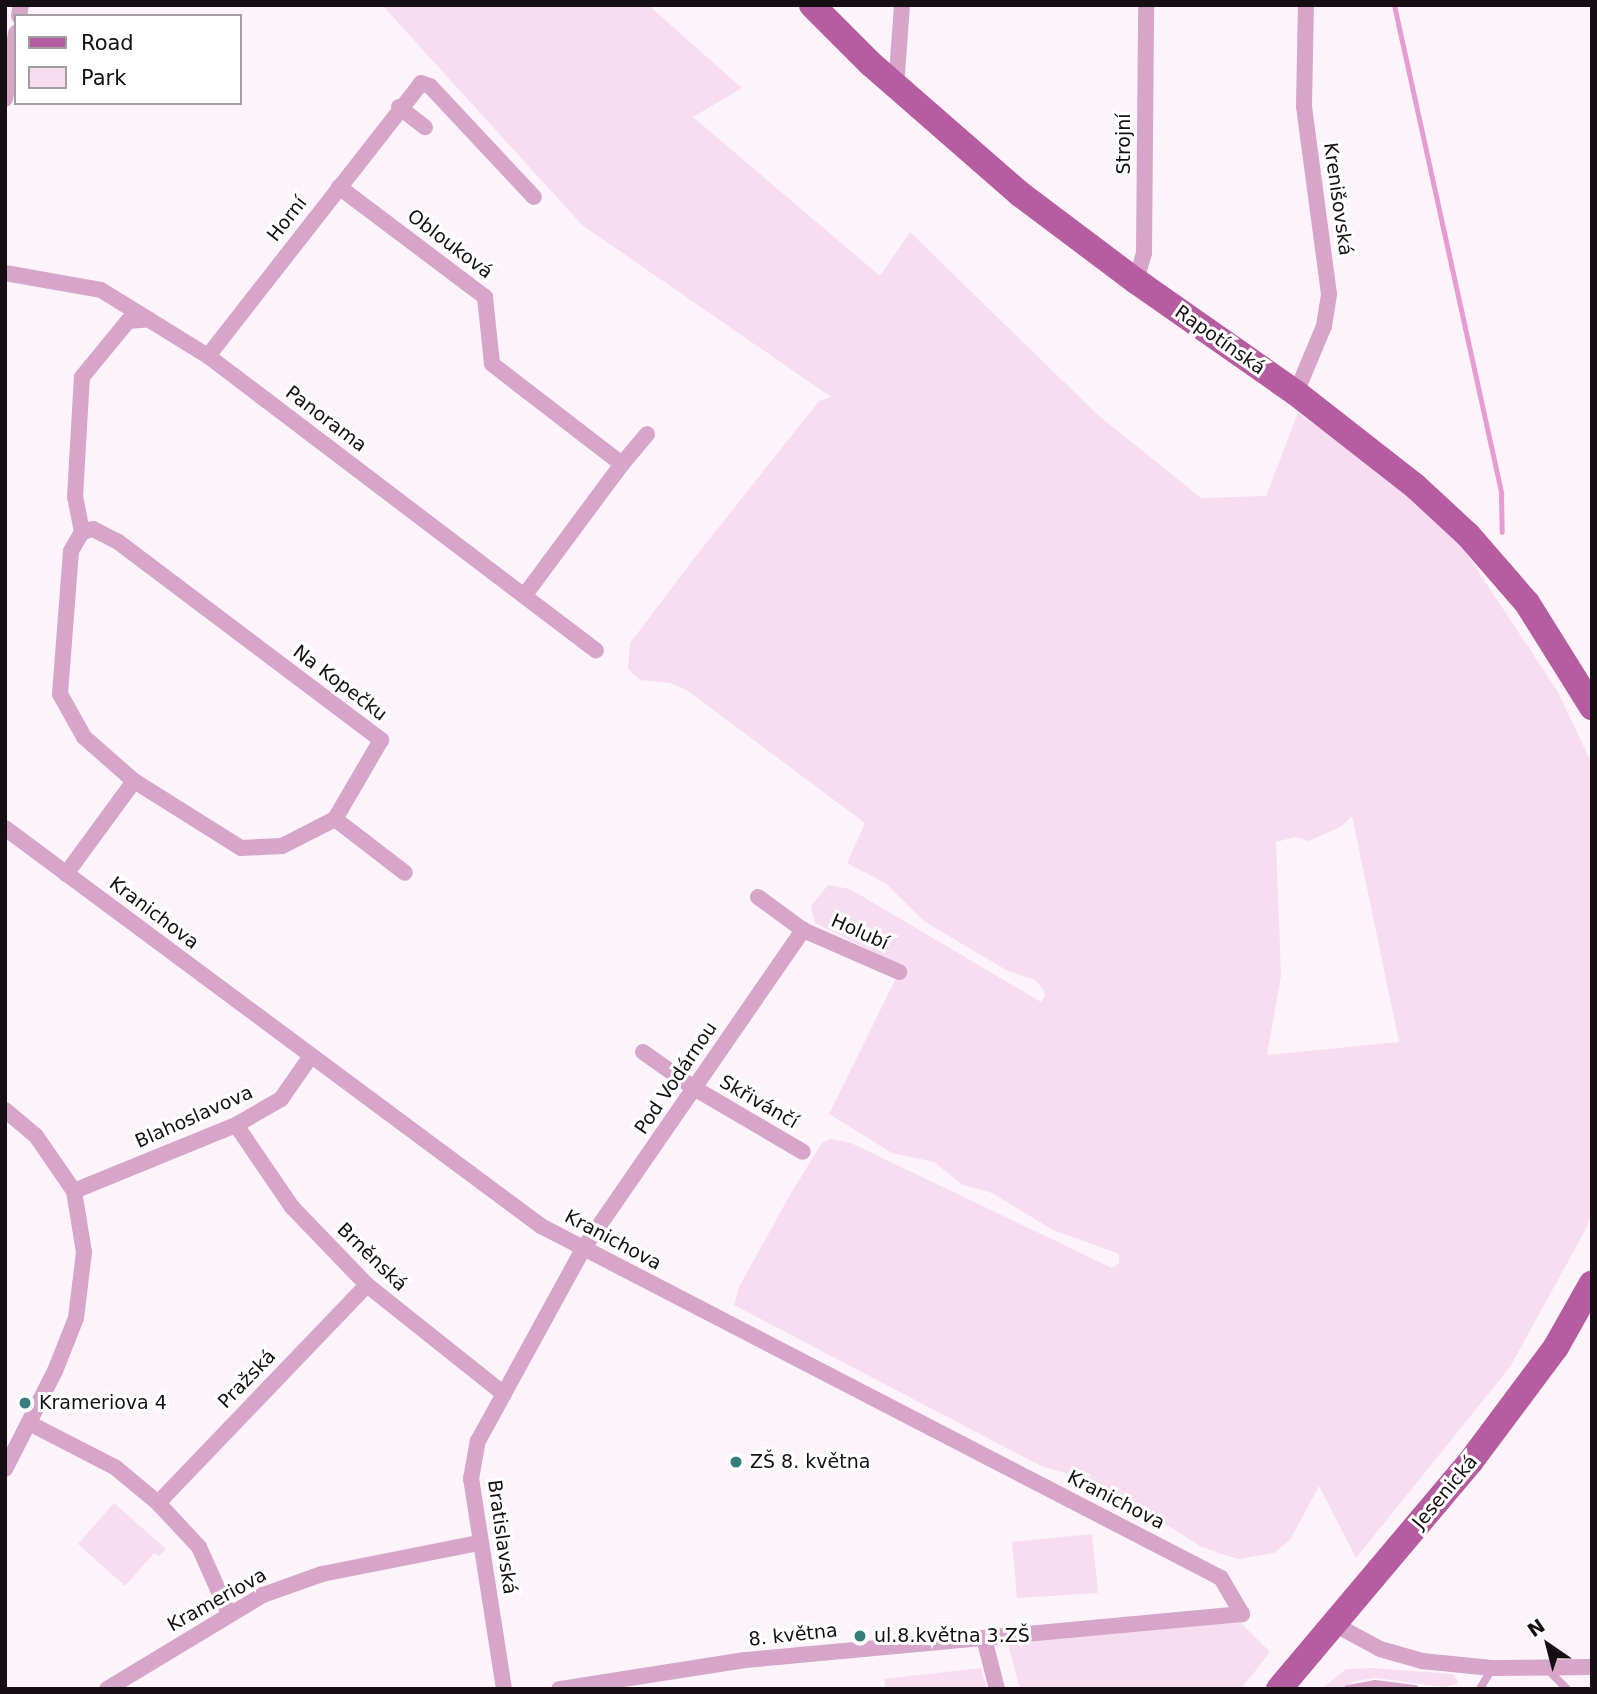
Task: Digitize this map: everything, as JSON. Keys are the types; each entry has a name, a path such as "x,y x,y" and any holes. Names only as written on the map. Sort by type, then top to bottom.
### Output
{"main road":[{"name":"Rapotínská","path":"811,5 896,87 1020,194 1136,281 1296,393 1415,486 1468,535 1527,603 1592,707"},
{"name":"Jesenická","path":"1279,1689 1471,1461 1532,1381 1592,1283"}],"street":[{"path":"896,87 902,5"},
{"name":"Strojní","path":"1136,281 1144,253 1146,5"},
{"name":"Krenišovská","path":"1296,393 1324,326 1329,294 1304,106 1306,5"},
{"path":"5,99 14,45"},
{"name":"Horní","path":"208,356 399,107 421,83 430,86 534,197"},
{"path":"399,107 425,127"},
{"name":"Oblouková","path":"339,187 485,297 492,364 622,464"},
{"name":"Panorama","path":"5,273 101,290 208,356 596,651"},
{"path":"149,319 128,321 82,377 75,496 82,532 71,551 60,694 84,737 134,781 241,848 282,846 335,819 405,873"},
{"path":"524,596 647,434"},
{"name":"Na Kopečku","path":"82,532 93,529 117,541 381,740 335,819"},
{"path":"66,874 134,781"},
{"name":"Kranichova","path":"5,828 541,1226 1221,1578 1242,1614"},
{"name":"Holubí","path":"758,897 803,930 900,972"},
{"name":"Pod Vodárnou","path":"583,1249 803,930"},
{"name":"Skřivánčí","path":"643,1052 694,1088 803,1152"},
{"name":"Blahoslavova","path":"74,1191 236,1125 281,1099 311,1056"},
{"path":"5,1110 36,1136 74,1191 84,1230 78,1307 55,1371 5,1469"},
{"name":"Brněnská","path":"236,1125 292,1207 368,1285 504,1394"},
{"name":"Bratislavská","path":"504,1689 479,1543 471,1479 473,1458 504,1394 583,1249"},
{"name":"Pražská","path":"158,1503 368,1285"},
{"path":"29,1423 116,1468 158,1503 199,1547 229,1614"},
{"name":"Krameriova","path":"107,1689 263,1595 322,1574 479,1543"},
{"name":"8. května","path":"559,1689 745,1660 1242,1614"},
{"path":"1334,1624 1402,1657 1492,1668 1592,1667"},
{"path":"984,1638 997,1689"}],"lane":[{"path":"1480,1689 1492,1668"},
{"path":"1546,1668 1567,1689"},
{"path":"1348,1689 1375,1684 1415,1689"}],"green space":[{"path":"382,5 648,5 742,88 693,117 880,276 910,232 1099,416 1201,498 1266,496 1298,413 1378,469 1449,527 1558,692 1592,764 1592,1209 1587,1227 1510,1367 1356,1558 1319,1486 1290,1540 1274,1553 1239,1559 1221,1554 1200,1546 1131,1502 1106,1496 1077,1476 1041,1466 734,1305 739,1287 791,1193 822,1143 831,1139 851,1143 1112,1268 1119,1263 1119,1254 1053,1230 992,1193 963,1185 934,1162 892,1153 829,1114 902,966 815,923 811,906 828,885 850,889 1041,1002 1045,996 1035,980 1008,971 925,922 885,883 847,863 865,823 688,691 670,683 640,680 628,669 630,643 819,401 831,397 582,225","holes":["1352,816 1399,1042 1267,1055 1281,976 1276,842 1295,837 1309,841 1342,826"]},
{"path":"114,1503 166,1549 159,1556 154,1553 125,1586 78,1544"},
{"path":"1092,1534 1098,1593 1017,1598 1012,1542"},
{"path":"1240,1622 1270,1652 1241,1689 1020,1689 1008,1644"},
{"path":"981,1668 987,1689 886,1689 884,1679"},
{"path":"1372,1668 1453,1674 1458,1680 1457,1684 1443,1687 1376,1678 1355,1681 1341,1689 1321,1689 1346,1669"}],"waterway":[{"path":"1394,5 1501,493 1502,532"}],"place":[{"name":"Krameriova 4","path":"25,1403"},
{"name":"ZŠ 8. května","path":"736,1462"},
{"name":"ul.8.května 3.ZŠ","path":"860,1636"}]}
